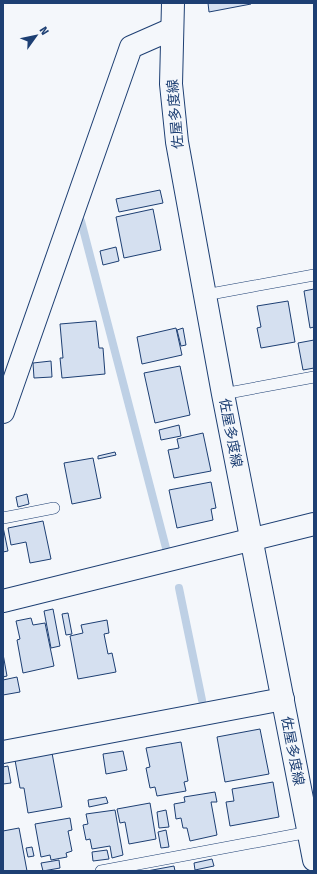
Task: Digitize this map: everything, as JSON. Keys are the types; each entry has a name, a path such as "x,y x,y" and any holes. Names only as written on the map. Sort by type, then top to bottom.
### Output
{"street":[{"name":"佐屋多度線","path":"174,3 171,84 177,142 223,394 314,860"},
{"path":"3,412 131,47 172,29"},
{"path":"3,601 314,524"},
{"path":"3,752 283,699"}],"lane":[{"path":"206,295 314,275"},
{"path":"223,394 314,377"},
{"path":"3,518 54,508"},
{"path":"101,871 309,832"}],"building":[{"path":"208,3 250,3 251,4 209,12"},
{"path":"160,190 163,203 119,212 116,199"},
{"path":"153,209 161,250 124,258 116,217"},
{"path":"116,247 119,261 103,265 100,251"},
{"path":"314,289 314,327 310,328 304,291"},
{"path":"288,301 295,342 261,348 257,328 261,327 257,306"},
{"path":"96,321 99,348 103,348 105,374 62,378 60,358 63,358 60,324"},
{"path":"176,328 182,355 142,364 137,337"},
{"path":"183,328 186,345 181,346 177,330"},
{"path":"314,340 314,368 303,370 298,343"},
{"path":"51,361 52,377 34,378 33,363"},
{"path":"180,366 190,415 155,423 144,373"},
{"path":"179,425 181,436 161,440 159,430"},
{"path":"203,433 211,471 174,478 168,450 179,448 177,439"},
{"path":"115,452 116,455 98,459 98,456"},
{"path":"93,458 101,498 72,504 64,463"},
{"path":"211,482 216,508 211,509 213,520 177,528 169,490"},
{"path":"27,494 29,504 18,507 16,497"},
{"path":"43,521 51,559 30,563 26,542 11,545 8,528"},
{"path":"3,527 8,551 3,552"},
{"path":"53,609 60,646 51,648 44,611"},
{"path":"68,613 72,634 66,635 62,614"},
{"path":"31,618 33,625 45,623 54,666 23,673 17,640 20,639 16,621"},
{"path":"107,620 109,633 104,634 108,654 112,653 116,672 78,679 70,636 83,633 81,625"},
{"path":"3,654 7,676 3,677"},
{"path":"17,677 20,692 3,695 3,680"},
{"path":"260,729 269,774 225,782 217,737"},
{"path":"181,742 188,781 184,782 186,791 157,796 155,787 150,788 146,768 150,767 146,748"},
{"path":"123,751 127,770 106,774 103,754"},
{"path":"52,753 62,807 28,813 24,788 20,788 15,760"},
{"path":"8,766 11,783 3,784 3,767"},
{"path":"273,782 279,817 230,826 226,802 234,801 232,789"},
{"path":"215,792 217,802 211,802 217,835 190,841 187,828 183,828 181,818 176,819 174,804 185,802 184,797"},
{"path":"106,797 108,803 89,807 88,800"},
{"path":"150,803 156,839 129,844 125,822 120,823 117,809"},
{"path":"115,810 123,855 112,858 110,846 92,849 90,839 86,840 83,825 88,824 86,814"},
{"path":"166,810 169,827 159,828 157,812"},
{"path":"70,818 72,830 68,831 72,851 66,853 67,857 51,860 50,855 41,857 35,824"},
{"path":"19,828 27,871 3,871 3,831"},
{"path":"166,830 169,847 161,848 158,832"},
{"path":"32,847 34,856 28,857 26,848"},
{"path":"107,850 109,859 93,861 92,852"},
{"path":"212,859 214,866 195,870 194,863"},
{"path":"59,860 60,868 43,871 41,863"},
{"path":"174,866 175,871 147,871"}],"waterway":[{"path":"81,221 166,548"},
{"path":"179,588 202,700"}]}
